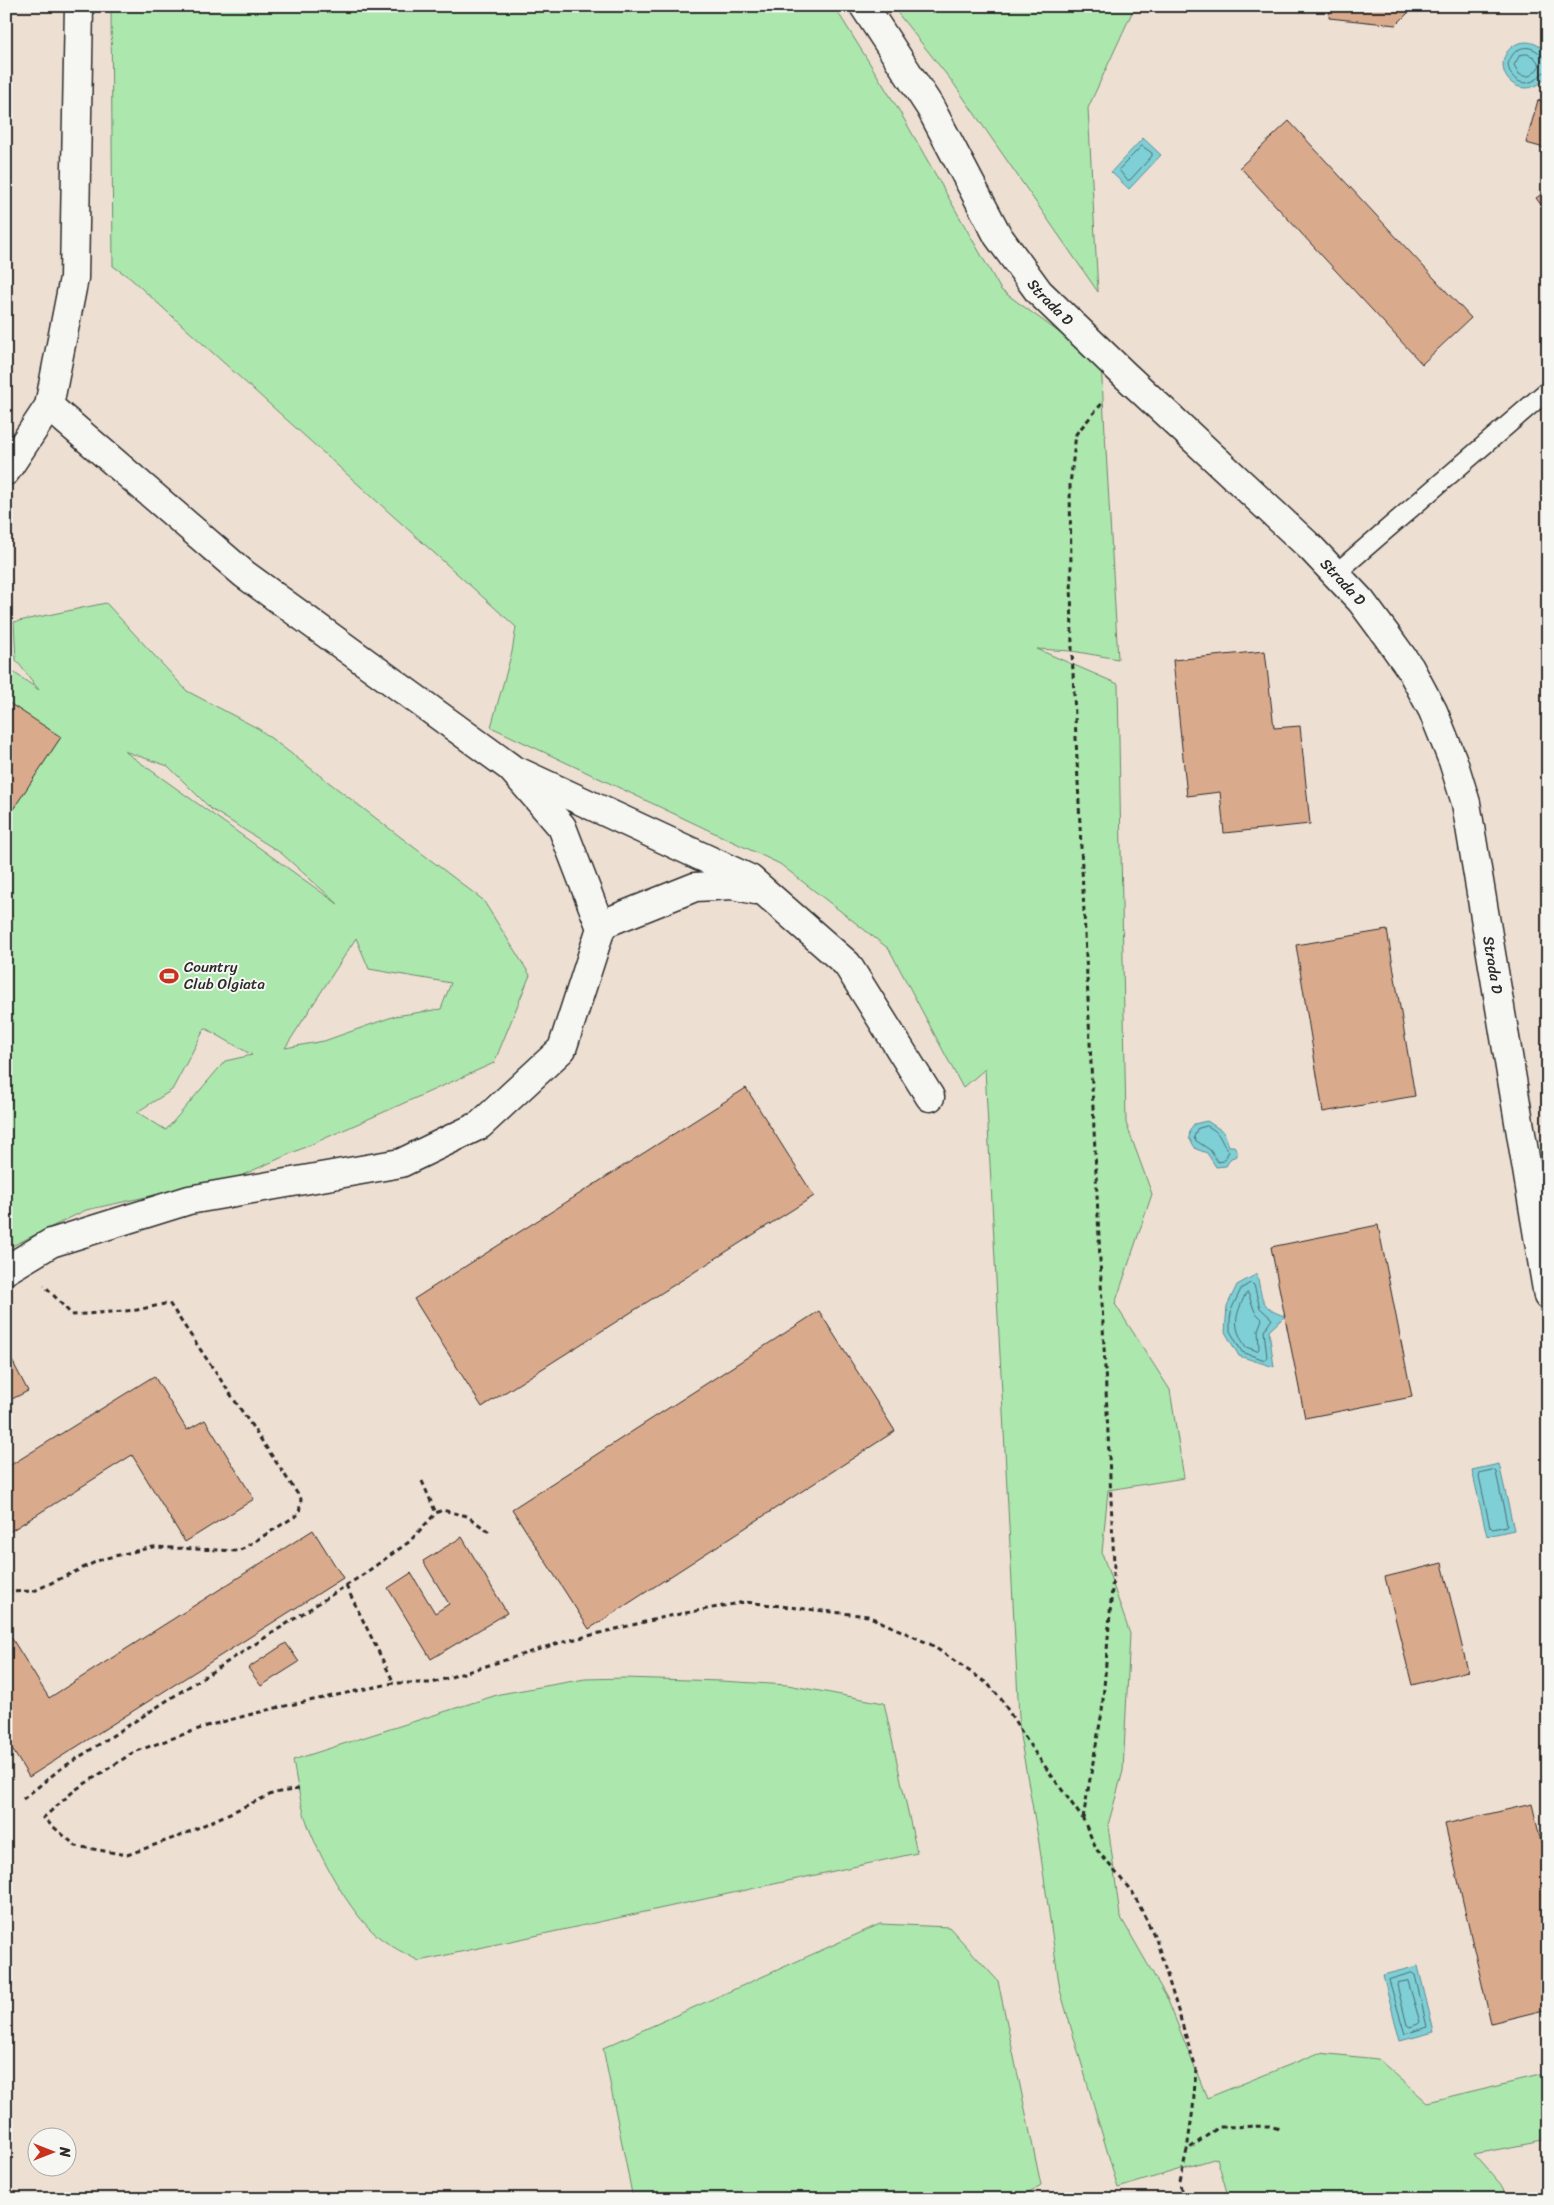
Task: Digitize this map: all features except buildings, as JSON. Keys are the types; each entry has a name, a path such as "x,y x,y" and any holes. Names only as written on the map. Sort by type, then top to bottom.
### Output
{"street":[{"path":"6,471 49,406 74,278 79,6"},
{"name":"Strada D","path":"864,6 930,107 983,209 1016,262 1039,292 1312,549 1361,601 1410,668 1433,711 1453,760 1461,786 1474,850 1548,1296"},
{"path":"49,406 244,574 511,768 750,879 847,964 930,1097"},
{"path":"14,1265 51,1243 188,1200 401,1163 480,1125 562,1049 601,928 562,827 511,768"},
{"path":"687,850 699,869 695,887"},
{"path":"600,925 695,887 733,885 765,892"}],"lane":[{"path":"1335,574 1548,390"}],"path":[{"path":"1083,1819 1102,1712 1114,1564 1072,651 1070,485 1076,434 1125,375"},
{"path":"6,1592 34,1590 102,1559 153,1547 239,1551 299,1514 302,1499 168,1304 137,1310 72,1315 14,1265"},
{"path":"422,1481 436,1513"},
{"path":"23,1799 59,1770 346,1586 409,1542 436,1513 442,1510 467,1516 492,1534"},
{"path":"346,1586 394,1683"},
{"path":"299,1789 274,1793 182,1835 127,1855 76,1846 43,1818 75,1790 134,1752 207,1726 272,1709 394,1683 432,1683 559,1643 669,1616 745,1602 868,1616 930,1644 988,1684 1083,1819 1097,1850 1133,1893 1156,1939 1196,2069 1193,2109 1180,2181 1182,2199"},
{"path":"1187,2150 1219,2127 1269,2126 1280,2129"}],"green space":[{"path":"111,6 834,6 900,112 1001,290 1101,363 1118,659 1072,651 1037,649 1118,684 1126,1123 1152,1194 1115,1304 1170,1390 1184,1478 1108,1490 1102,1553 1130,1634 1123,1771 1108,1825 1120,1916 1167,1998 1207,2098 1319,2053 1378,2059 1427,2102 1548,2073 1548,2140 1474,2154 1504,2188 1507,2199 1229,2199 1217,2158 1118,2188 1060,1990 1039,1843 1020,1736 985,1069 963,1088 889,949 780,864 491,727 512,652 516,627 130,278 113,266"},
{"path":"892,6 1135,6 1088,108 1098,292 954,84"},
{"path":"106,603 187,691 259,729 483,900 530,975 494,1063 238,1177 86,1210 6,1249 6,667 39,690 16,660 14,622","holes":["124,751 168,766 211,809 281,853 338,904","356,938 369,969 451,983 441,1009 395,1016 324,1041 285,1048","205,1028 252,1055 225,1061 166,1130 137,1112 172,1090"]},
{"path":"625,1678 788,1685 884,1703 917,1853 419,1961 376,1935 361,1919 341,1891 315,1842 302,1807 293,1760 500,1694 585,1679"},
{"path":"880,1924 949,1927 998,1981 1041,2185 1018,2199 633,2199 603,2048"}],"water":[{"path":"1526,42 1539,46 1545,52 1549,65 1545,78 1539,84 1526,88 1513,84 1507,78 1503,65 1507,52 1513,46"},
{"path":"1143,138 1161,155 1129,189 1111,172"},
{"path":"1207,1121 1224,1132 1229,1146 1234,1146 1237,1151 1237,1156 1231,1158 1226,1166 1216,1167 1207,1153 1196,1149 1189,1138 1190,1130 1194,1124"},
{"path":"1257,1274 1261,1296 1266,1306 1285,1316 1269,1331 1274,1367 1239,1356 1225,1332 1227,1306 1237,1285"},
{"path":"1499,1464 1514,1530 1487,1536 1472,1470"},
{"path":"1418,1966 1434,2032 1400,2041 1383,1975"}],"place":[{"name":"Country Club Olgiata","path":"169,976"}]}
